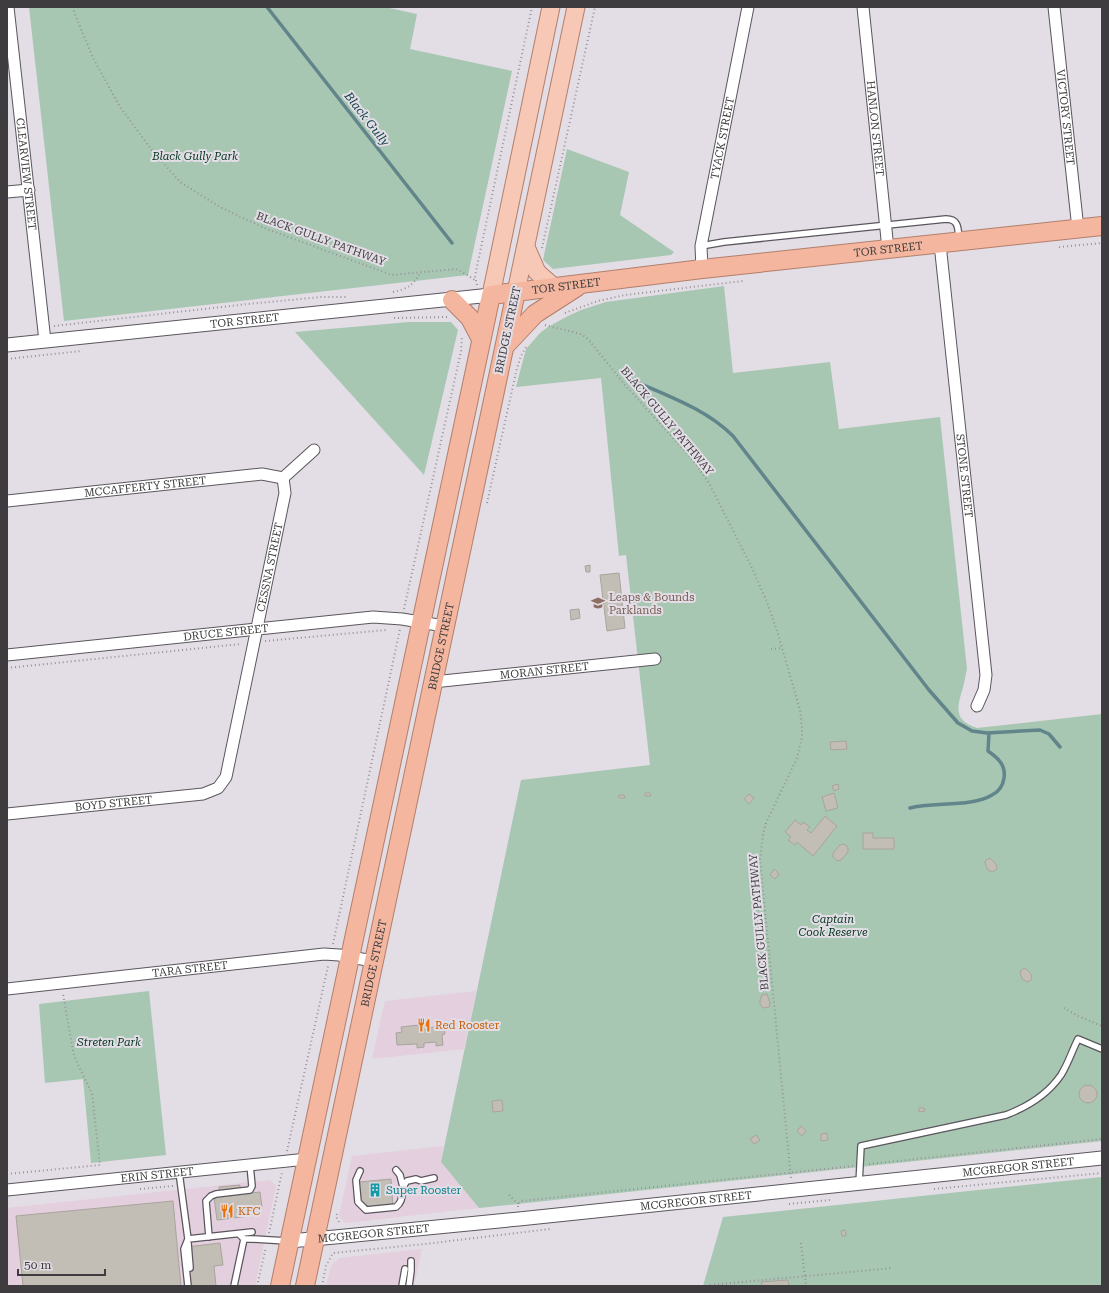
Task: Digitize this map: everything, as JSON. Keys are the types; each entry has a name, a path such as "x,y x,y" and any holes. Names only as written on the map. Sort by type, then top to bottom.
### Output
{"highway":[{"name":"TOR STREET","path":"491,295 702,269 1102,226"},
{"path":"504,347 535,314 581,284"},
{"name":"BRIDGE STREET","path":"305,1286 516,292"},
{"name":"BRIDGE STREET","path":"280,1286 491,295"},
{"path":"451,308 470,318 481,339"}],"main road":[{"name":"BRIDGE STREET","path":"491,295 552,7"},
{"name":"BRIDGE STREET","path":"516,292 534,248 576,7"},
{"path":"534,248 536,270 554,287"}],"street":[{"name":"CLEARVIEW STREET","path":"8,7 10,48 29,190 45,341"},
{"name":"TYACK STREET","path":"702,269 701,246 748,7"},
{"name":"HANLON STREET","path":"863,7 888,249"},
{"name":"VICTORY STREET","path":"1054,7 1078,229"},
{"path":"7,192 29,190"},
{"name":"STONE STREET","path":"940,244 986,675 984,690 977,706"},
{"name":"TOR STREET","path":"7,346 45,341 451,308 491,295"},
{"path":"283,478 314,450"},
{"name":"MCCAFFERTY STREET","path":"7,501 262,474 283,478"},
{"name":"CESSNA STREET","path":"218,788 226,777 285,493 283,478"},
{"name":"DRUCE STREET","path":"7,655 374,617 402,619 444,626"},
{"name":"MORAN STREET","path":"433,682 655,659"},
{"name":"BOYD STREET","path":"7,814 203,794 218,788"},
{"name":"TARA STREET","path":"7,989 331,954 373,961"},
{"name":"MCGREGOR STREET","path":"289,1241 1102,1158"},
{"name":"ERIN STREET","path":"7,1190 308,1159"}],"lane":[{"path":"701,246 724,242 886,224 950,219 957,224 960,242"},
{"path":"859,1184 861,1146 1006,1115 1036,1100 1056,1082 1064,1070 1078,1039 1102,1049"},
{"path":"210,1237 206,1201 216,1194 250,1190 252,1186 250,1165"},
{"path":"360,1171 356,1180 358,1202 366,1210 396,1207 402,1201 403,1188 400,1175 396,1170"},
{"path":"179,1172 188,1239 192,1286"},
{"path":"403,1188 404,1184 411,1179 421,1181 434,1178"},
{"path":"188,1239 252,1232"},
{"path":"239,1234 244,1239 289,1241"},
{"path":"188,1239 184,1250 188,1286"},
{"path":"234,1286 244,1239"},
{"path":"409,1286 411,1261"},
{"path":"402,1286 404,1269"}],"path":[{"name":"BLACK GULLY PATHWAY","path":"72,7 93,58 120,107 151,149 180,182 220,207 264,228 392,275 456,269 477,282 475,276 532,7"},
{"path":"534,248 595,7"},
{"path":"386,293 405,289 415,282 421,272"},
{"path":"559,316 581,306 625,295 744,281"},
{"path":"44,327 248,304 321,297 352,296"},
{"path":"387,319 451,308"},
{"path":"542,322 545,326 549,322"},
{"name":"BLACK GULLY PATHWAY","path":"545,326 580,334 588,339 625,384 698,466 714,492 752,568 767,602 782,648 800,710 802,737 797,758 766,823 760,859 791,1172"},
{"path":"257,1286 331,954 459,359 463,330"},
{"path":"7,359 83,351"},
{"path":"265,641 391,630"},
{"path":"395,631 399,635"},
{"path":"7,668 241,644"},
{"path":"771,649 782,648"},
{"path":"7,1174 100,1165 92,1094 74,1056 60,984"},
{"path":"1064,1008 1078,1016 1102,1026"},
{"path":"518,1204 521,1201 1102,1140"},
{"path":"932,1189 1102,1173"},
{"path":"509,1195 518,1204 518,1209"},
{"path":"789,1204 831,1200"},
{"path":"322,1286 326,1266 332,1254 551,1229"},
{"path":"801,1243 806,1286"},
{"path":"710,1285 893,1268"}],"shaded area":[{"name":"Red Rooster","path":"476,991 464,1049 372,1059 385,1001"},
{"name":"Super Rooster","path":"443,1146 441,1162 479,1208 345,1223 339,1216 352,1156"},
{"path":"270,1180 276,1186 255,1286 7,1286 7,1208"},
{"path":"422,1249 414,1286 326,1286 331,1266 339,1258"}],"green space":[{"name":"Black Gully Park","path":"29,7 385,7 417,14 410,49 512,71 468,275 64,321"},
{"path":"567,149 629,172 620,215 674,252 671,255 553,269 543,260"},
{"name":"Captain Cook Reserve","path":"724,286 733,373 830,362 839,429 940,417 967,669 959,700 959,711 962,719 977,728 1102,714 1102,1141 479,1208 441,1162 521,780 650,765 626,555 619,556 601,378 516,387 526,349 540,333 548,327 581,310 606,302"},
{"path":"409,322 451,322 458,330 424,475 295,332"},
{"name":"Streten Park","path":"149,991 166,1155 91,1163 83,1079 45,1083 39,1004"},
{"path":"1102,1177 1102,1286 703,1286 723,1217"}],"building":[{"path":"590,565 590,572 586,572 585,566"},
{"path":"619,573 625,628 607,631 600,575"},
{"path":"579,609 580,618 571,620 570,610"},
{"path":"846,741 847,749 831,750 830,742"},
{"path":"838,784 839,789 834,791 832,786"},
{"path":"645,793 650,793 651,796 645,796"},
{"path":"834,793 838,808 826,811 822,797"},
{"path":"749,794 754,798 749,804 744,799"},
{"path":"619,795 624,795 625,798 619,798"},
{"path":"825,816 837,826 813,856 797,842 795,845 788,840 791,837 785,832 795,820 801,825 803,822 810,827 807,830 811,833"},
{"path":"863,833 873,833 873,838 894,838 894,849 863,849"},
{"path":"844,844 848,847 848,852 841,860 837,861 833,857 833,853 840,845"},
{"path":"990,858 996,864 997,869 992,872 988,870 985,861"},
{"path":"774,869 779,874 775,879 770,875"},
{"path":"1025,968 1031,974 1032,979 1028,982 1023,980 1021,976 1020,971"},
{"path":"767,994 770,1003 769,1007 763,1008 760,1004 760,1000 762,995"},
{"path":"427,1024 427,1028 444,1026 445,1034 442,1035 443,1045 436,1046 436,1042 424,1043 424,1047 417,1048 417,1044 397,1045 396,1033 402,1032 401,1027"},
{"path":"1088,1085 1094,1088 1097,1094 1094,1100 1088,1103 1082,1100 1079,1094 1082,1088"},
{"path":"502,1100 503,1111 493,1112 492,1101"},
{"path":"919,1108 924,1108 925,1111 919,1112"},
{"path":"801,1126 806,1131 802,1136 797,1131"},
{"path":"827,1133 828,1140 821,1141 821,1134"},
{"path":"756,1135 760,1140 754,1144 750,1139"},
{"name":"Super Rooster","path":"391,1179 393,1207 372,1209 358,1198 359,1182"},
{"path":"240,1185 241,1194 260,1192 262,1207 248,1209 249,1216 217,1220 214,1197 220,1196 219,1187"},
{"path":"173,1201 181,1286 23,1286 16,1216"},
{"path":"845,1230 846,1236 842,1236 841,1231"},
{"path":"220,1243 223,1265 214,1266 216,1286 191,1286 186,1247"},
{"path":"788,1280 789,1286 762,1286 761,1282"}],"waterway":[{"name":"Black Gully","path":"267,7 452,243"},
{"path":"630,379 697,410 722,426 733,436 929,690 958,723 972,731 987,733 1040,730 1049,734 1060,747"},
{"path":"910,808 964,803 984,799 994,794 1001,786 1004,769 998,759 988,751 989,733"}],"place":[{"name":"Leaps & Bounds Parklands","path":"598,603"},
{"name":"Red Rooster","path":"424,1025"},
{"name":"Super Rooster","path":"375,1190"},
{"name":"KFC","path":"227,1211"}]}
